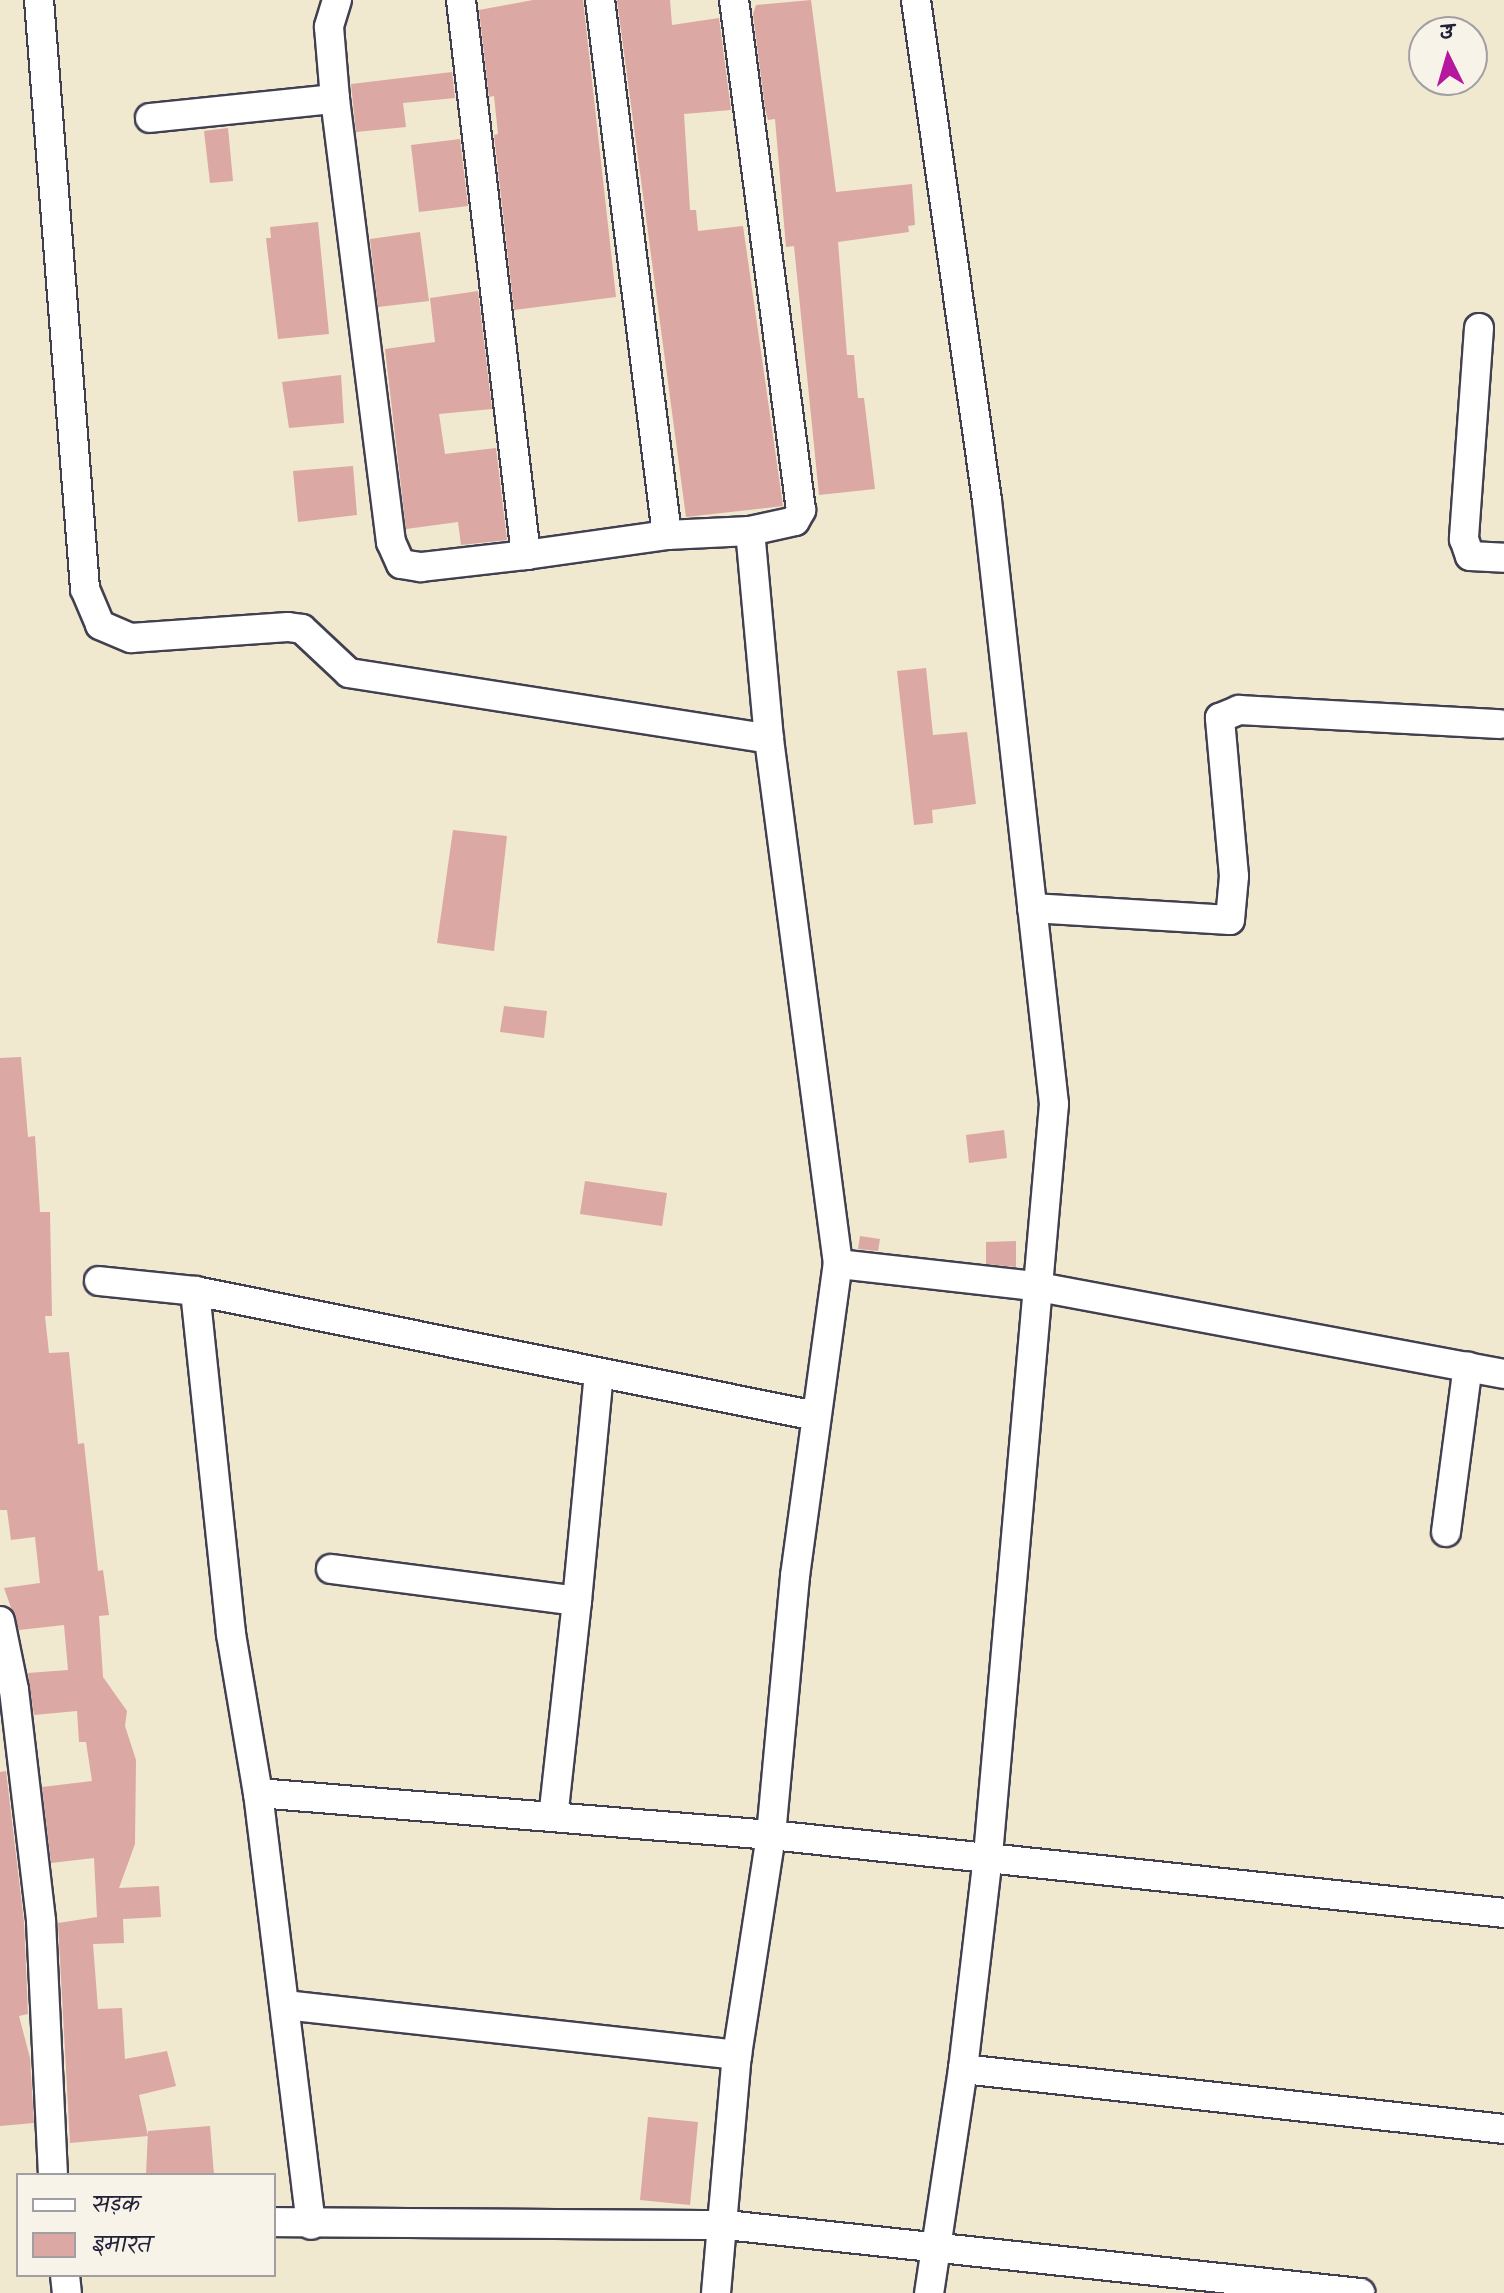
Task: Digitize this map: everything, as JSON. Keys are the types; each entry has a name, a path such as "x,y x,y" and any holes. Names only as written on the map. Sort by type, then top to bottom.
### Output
{"street":[{"path":"39,0 85,589 100,625 131,638 288,627 302,629 349,673 769,739"},
{"path":"337,0 329,27 335,99 391,542 401,564 421,567 667,535 750,531 795,521 801,510 734,0"},
{"path":"461,0 526,555"},
{"path":"600,0 667,535"},
{"path":"916,0 987,500 1054,1104 1034,1286 1017,1567 988,1856 963,2069 933,2246 929,2293"},
{"path":"150,118 335,99"},
{"path":"1479,328 1464,539 1470,556 1504,558"},
{"path":"716,2293 726,2225 737,2055 771,1835 816,1416 838,1264 769,739 750,531"},
{"path":"1032,908 1230,920 1234,876 1220,718 1239,710 1503,723"},
{"path":"838,1264 1034,1286 1504,1374"},
{"path":"99,1281 195,1291 816,1416"},
{"path":"195,1291 231,1634 258,1793 311,2225"},
{"path":"1446,1532 1468,1366"},
{"path":"553,1817 599,1373"},
{"path":"331,1569 577,1601"},
{"path":"0,1621 14,1690 41,1921 53,2173"},
{"path":"258,1793 771,1835 1504,1913"},
{"path":"285,2005 737,2055"},
{"path":"963,2069 1504,2129"},
{"path":"276,2222 311,2225 726,2225 1360,2293"}],"building":[{"path":"533,0 583,0 616,297 514,310 494,135 498,134 494,96 489,97 479,10"},
{"path":"617,0 670,0 672,25 719,18 731,110 684,114 690,210 696,210 698,231 743,226 783,506 686,517"},
{"path":"811,0 836,192 912,184 915,225 908,226 909,232 838,242 847,355 854,355 858,398 864,398 875,489 819,495 794,246 786,247 775,119 768,120 765,108 753,14 756,5"},
{"path":"452,72 455,98 403,103 406,127 356,132 351,84"},
{"path":"228,128 233,181 210,183 204,131"},
{"path":"460,139 468,206 419,212 411,145"},
{"path":"318,222 329,334 278,339 266,238 271,238 270,227"},
{"path":"420,232 429,301 378,307 370,239"},
{"path":"478,291 492,409 439,414 445,454 496,448 507,540 461,545 458,522 406,529 385,349 435,342 430,298"},
{"path":"341,375 344,423 289,428 282,382"},
{"path":"353,466 357,515 298,522 293,471"},
{"path":"926,668 933,735 967,732 976,804 932,810 933,823 914,825 897,671"},
{"path":"453,830 507,836 494,951 437,943"},
{"path":"504,1006 547,1011 544,1038 500,1032"},
{"path":"21,1057 28,1137 35,1136 40,1212 50,1212 52,1316 45,1316 49,1353 69,1352 78,1444 84,1443 98,1571 103,1570 109,1615 99,1616 103,1677 127,1711 125,1726 136,1760 135,1844 119,1888 159,1886 161,1917 123,1919 124,1943 93,1944 98,2009 122,2008 125,2059 167,2051 176,2086 139,2095 148,2136 70,2143 58,1923 97,1917 94,1858 51,1863 42,1787 92,1781 86,1742 79,1742 77,1711 34,1715 28,1673 68,1670 64,1625 19,1630 4,1588 40,1583 35,1537 11,1540 7,1510 0,1510 0,1058"},
{"path":"1004,1130 1007,1158 969,1163 966,1135"},
{"path":"585,1181 667,1193 662,1226 580,1214"},
{"path":"860,1236 880,1239 878,1251 858,1249"},
{"path":"1016,1241 1016,1267 986,1264 986,1242"},
{"path":"6,1771 24,1922 28,2014 19,2016 30,2058 34,2123 0,2126 0,1772"},
{"path":"648,2117 698,2122 690,2205 640,2200"},
{"path":"210,2126 214,2173 146,2173 148,2131"}]}
